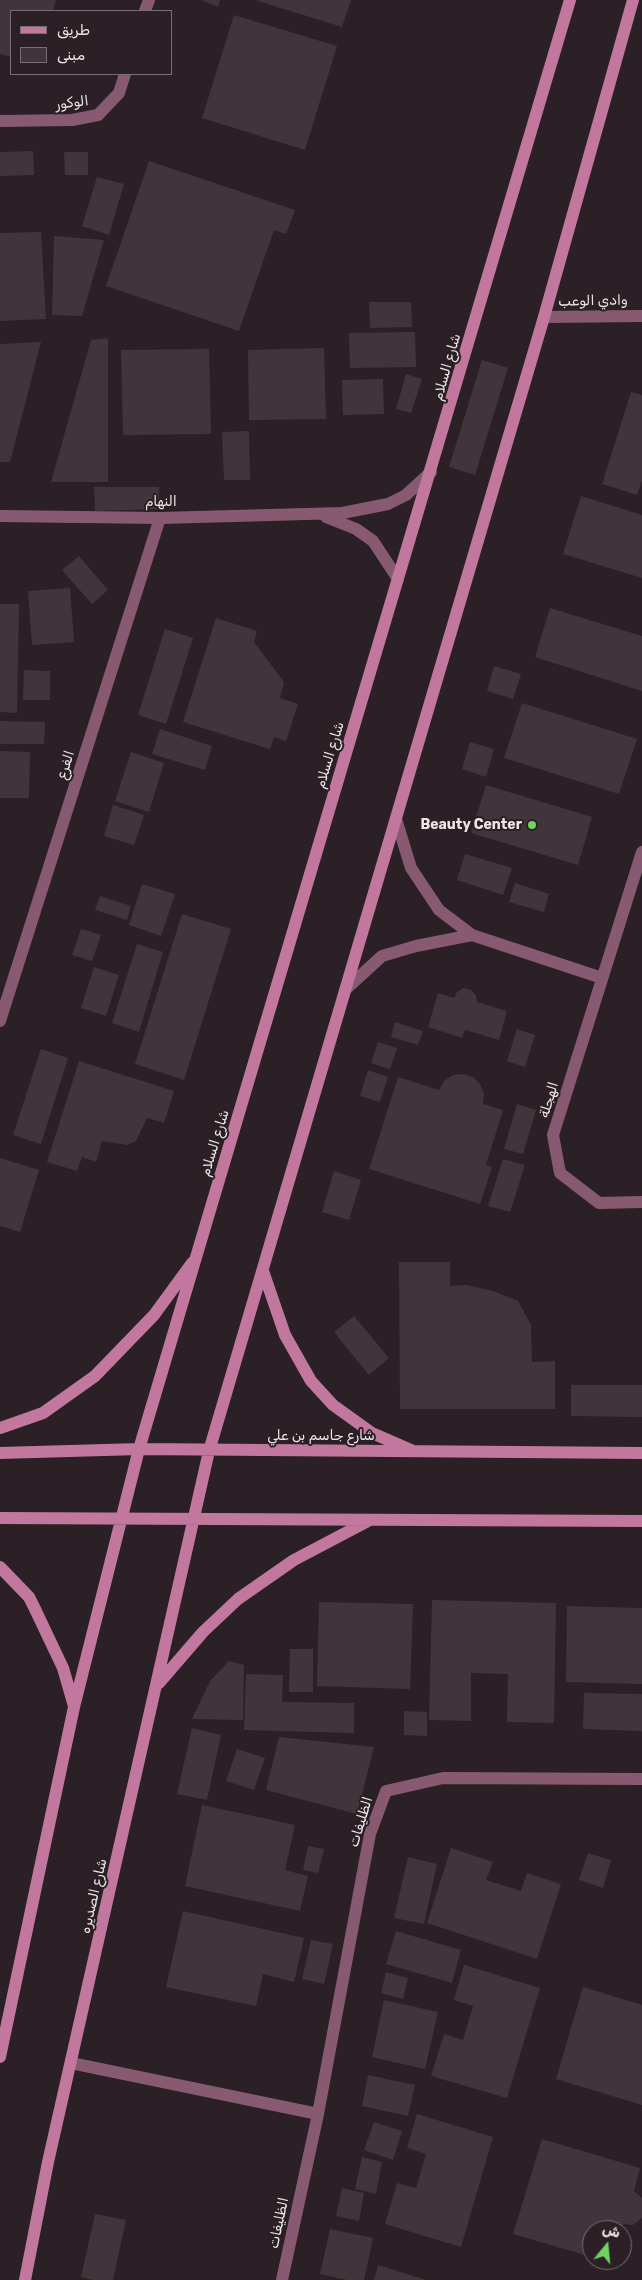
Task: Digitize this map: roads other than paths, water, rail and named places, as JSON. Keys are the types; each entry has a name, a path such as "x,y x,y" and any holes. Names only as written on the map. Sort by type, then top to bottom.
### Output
{"main road":[{"name":"شارع السلام","path":"122,1519 139,1449 570,0"},
{"path":"194,1519 210,1451 544,317 633,0"},
{"path":"0,1428 43,1413 95,1376 154,1315 197,1257"},
{"path":"263,1270 285,1335 311,1381 333,1405 372,1433 415,1452"},
{"name":"شارع جاسم بن علي","path":"0,1453 139,1449 642,1453"},
{"path":"0,1518 642,1521"},
{"path":"0,2056 74,1707 122,1519"},
{"name":"شارع الصديره","path":"25,2280 48,2162 194,1519"},
{"path":"157,1685 203,1632 238,1599 294,1560 372,1519"},
{"path":"0,1567 29,1597 47,1631 63,1668 74,1707"}],"street":[{"name":"الوكور","path":"0,121 72,120 98,114 119,93 125,75"},
{"name":"وادي الوعب","path":"544,317 642,316"},
{"name":"النهام","path":"0,516 160,518 321,515 363,510 388,504 406,495 431,472"},
{"name":"النهام","path":"321,515 356,529 373,541 398,579"},
{"name":"الفرع","path":"0,1021 160,518"},
{"path":"396,819 411,868 439,910 472,934 602,978"},
{"name":"الهجلة","path":"642,852 553,1136 560,1173 599,1203 642,1202"},
{"path":"346,989 382,956 416,946 472,934"},
{"name":"الظليفات","path":"282,2280 318,2114 370,1834 386,1791 443,1778 642,1779"},
{"path":"71,2063 318,2114"}],"place":[{"name":"Beauty Center","path":"532,825"}]}
